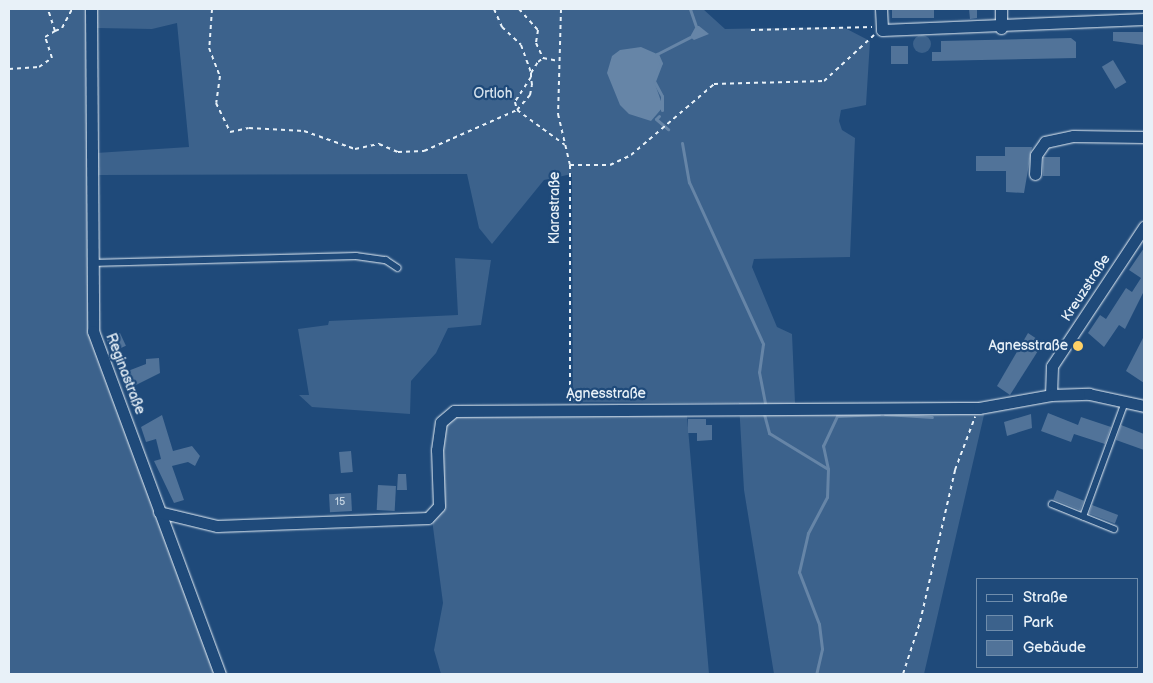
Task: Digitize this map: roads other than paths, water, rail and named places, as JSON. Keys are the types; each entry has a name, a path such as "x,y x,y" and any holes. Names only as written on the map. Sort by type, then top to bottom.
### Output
{"street":[{"name":"Reginastraße","path":"91,9 91,263 93,331 220,674"},
{"path":"881,9 882,28 1001,28 1144,19"},
{"path":"1001,9 1001,28"},
{"path":"1035,174 1036,155 1045,142 1073,136 1144,137"},
{"name":"Kreuzstraße","path":"1051,395 1052,366 1143,232"},
{"name":"Agnesstraße","path":"159,512 217,526 428,518 439,506 437,450 445,416 454,411 979,408 1051,395 1089,394 1144,406"}],"lane":[{"path":"91,263 349,256 375,257 398,268"},
{"path":"1083,516 1125,402"},
{"path":"1052,504 1114,528"}],"waterway":[{"path":"690,9 696,26"},
{"path":"662,110 662,96 654,81 661,63 657,54 690,37"},
{"path":"659,116 656,119 668,129"},
{"path":"682,143 689,182 763,344 759,372 765,403"},
{"path":"764,414 769,433 828,469 827,497 808,533 799,572 819,624 822,649 816,674"},
{"path":"828,469 823,446 837,416 879,414"},
{"path":"885,414 932,417"}],"place":[{"name":"Agnesstraße","path":"1078,346"}],"park label":[{"name":"Ortloh","path":"493,94"}]}
